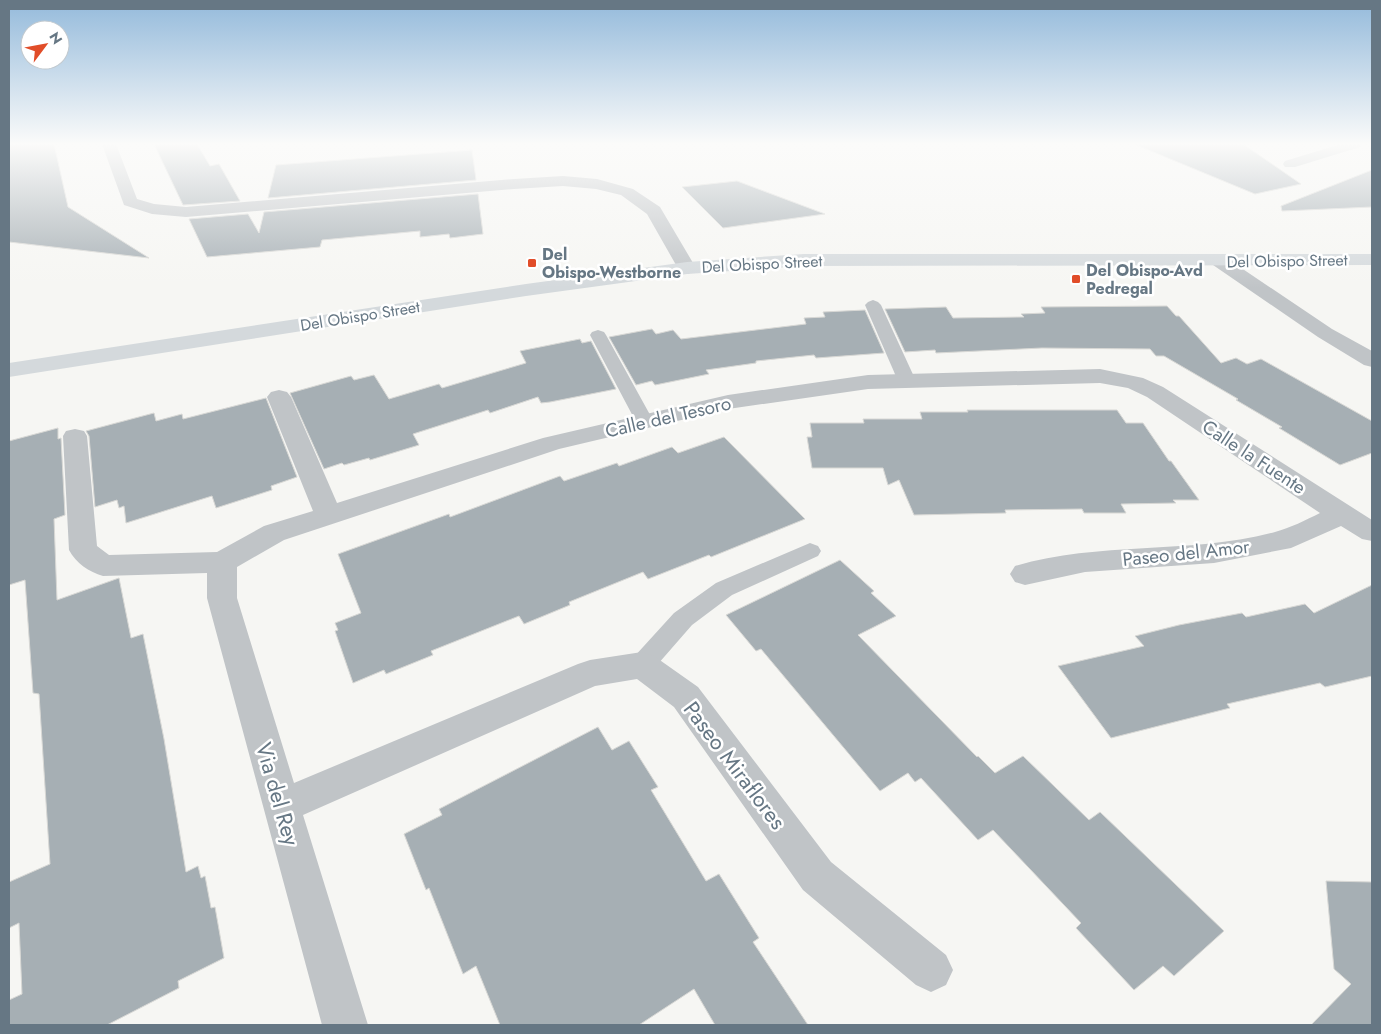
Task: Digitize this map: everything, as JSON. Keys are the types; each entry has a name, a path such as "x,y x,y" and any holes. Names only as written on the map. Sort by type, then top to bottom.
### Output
{"main road":[{"name":"Del Obispo Street","path":"9,370 526,290 687,268 804,260 1372,260"}],"street":[{"path":"126,192 130,202 152,209 186,212 417,192"},
{"path":"627,192 654,211 687,268"},
{"path":"1219,261 1325,332 1372,360"},
{"name":"Calle del Tesoro","path":"222,562 274,533 552,443 728,402 868,382 1100,376 1135,383"},
{"name":"Calle la Fuente","path":"1135,383 1155,392 1342,515 1372,532"},
{"path":"279,397 328,515"},
{"path":"75,436 83,550 103,566 222,562"},
{"name":"Paseo del Amor","path":"1025,574 1085,562 1224,552 1280,541 1342,515"},
{"name":"Via del Rey","path":"222,562 222,598 345,1025"},
{"path":"282,806 590,673 642,665"},
{"name":"Paseo Miraflores","path":"642,665 686,697 817,876 931,970"}],"lane":[{"path":"873,305 907,381"},
{"path":"598,335 645,422"},
{"path":"642,665 683,619 724,589 810,551"}],"building":[{"path":"9,192 65,192 68,207 149,258 9,242"},
{"path":"177,192 235,192 240,201 183,205"},
{"path":"269,192 334,192 268,198"},
{"path":"687,192 767,192 825,214 723,228"},
{"path":"1316,192 1372,192 1372,207 1282,211 1281,206"},
{"path":"478,194 483,234 450,238 449,234 420,237 420,231 322,240 320,247 207,257 189,219 248,214 259,233 264,212"},
{"path":"1167,306 1176,316 1179,316 1221,363 1236,358 1247,364 1261,359 1372,421 1372,453 1340,465 1236,400 1238,399 1164,356 1156,356 1150,349 1042,348 936,353 935,350 905,352 885,309 946,307 953,318 1024,317 1021,314 1045,313 1041,307"},
{"path":"865,310 884,353 816,358 814,355 756,361 756,363 706,370 709,374 655,385 652,381 636,385 609,337 652,329 656,334 673,330 681,339 806,324 804,318 825,317 823,312"},
{"path":"580,339 582,343 591,341 616,389 541,403 538,397 490,413 488,410 413,434 419,445 370,460 369,458 344,465 342,463 324,469 290,393 351,376 354,380 374,375 389,399 439,384 442,388 526,363 520,351"},
{"path":"266,398 297,477 271,486 272,490 216,508 212,496 126,523 124,506 119,508 117,500 95,507 89,436 86,431 154,413 156,421 182,414 183,419"},
{"path":"967,410 1117,410 1126,423 1143,423 1199,500 1173,500 1176,503 1121,504 1126,513 1084,513 1082,509 1005,510 1006,513 914,515 899,480 888,485 883,468 812,468 807,437 812,437 810,423 864,423 863,419 922,419 920,412 968,412"},
{"path":"58,428 58,439 61,438 65,515 54,519 57,600 119,578 131,638 143,634 164,739 186,872 198,866 201,878 205,876 211,908 215,907 224,958 178,981 179,988 107,1025 9,1025 9,1000 22,994 19,923 9,928 9,882 50,864 39,694 33,693 25,580 9,585 9,441"},
{"path":"724,437 805,519 711,557 709,555 648,579 643,572 569,602 570,605 524,624 519,616 431,651 433,655 386,674 384,670 353,683 335,631 338,630 335,623 361,613 338,554 449,514 450,517 560,476 564,481 617,463 619,466 672,447 678,453"},
{"path":"840,560 874,591 871,593 896,616 858,635 977,757 995,773 1023,756 1089,820 1100,812 1224,931 1174,976 1163,966 1134,990 1076,928 1081,923 993,830 978,840 921,778 915,782 908,773 880,791 761,649 756,651 726,615"},
{"path":"1372,585 1372,676 1325,687 1320,683 1227,704 1230,708 1111,738 1058,666 1144,646 1135,636 1179,625 1242,613 1246,617 1305,604 1314,613"},
{"path":"598,727 612,750 629,741 658,787 651,790 706,881 719,874 759,938 753,942 808,1025 715,1025 694,989 639,1025 500,1025 476,966 463,974 429,888 426,890 404,834 442,815 439,809"},
{"path":"1326,881 1372,882 1372,1025 1311,1025 1351,984 1334,969"}],"place":[{"name":"Del Obispo-Westborne","path":"532,263"},
{"name":"Del Obispo-Avd Pedregal","path":"1076,279"}]}
